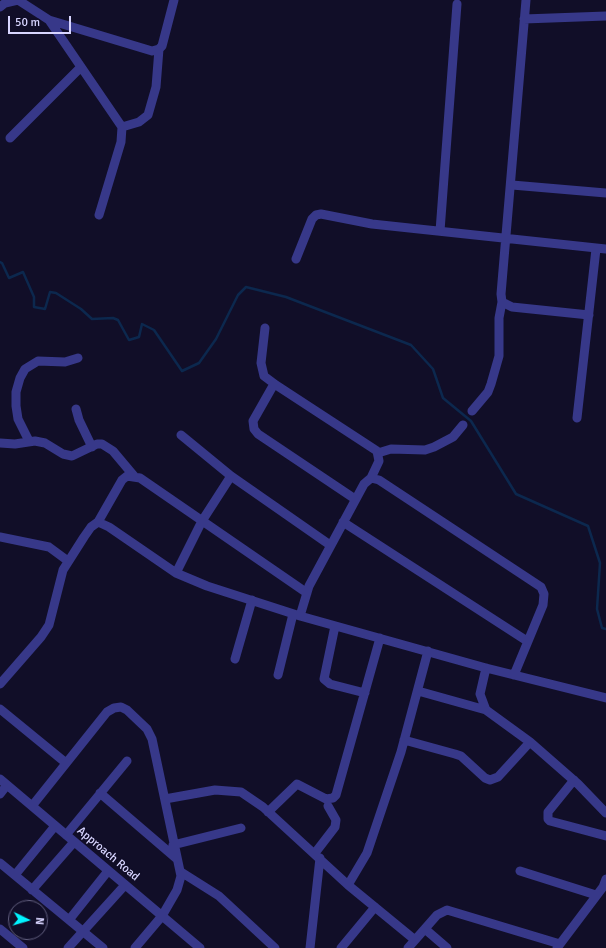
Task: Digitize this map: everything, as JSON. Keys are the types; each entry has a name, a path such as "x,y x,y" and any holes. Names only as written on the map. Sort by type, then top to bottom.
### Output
{"street":[{"path":"0,7 4,3 18,0 49,20 152,51 160,49"},
{"path":"122,127 139,122 148,115 156,87 160,49 165,40 174,0"},
{"path":"472,411 488,392 499,356 498,324 502,302 501,294 512,185 526,0"},
{"path":"440,231 457,4"},
{"path":"524,19 606,16"},
{"path":"49,20 122,127 121,142 99,215"},
{"path":"10,138 81,67"},
{"path":"512,185 606,193"},
{"path":"296,259 312,218 316,215 328,214 372,224 606,250"},
{"path":"577,418 596,249"},
{"path":"502,302 512,307 589,315"},
{"path":"265,328 262,369 264,376 378,453 379,461 371,478 364,484 355,499 330,545 307,593 297,615 278,675"},
{"path":"29,441 18,419 16,406 16,392 20,378 25,369 38,361 65,362 78,358"},
{"path":"274,384 253,421 254,429 258,434 355,499"},
{"path":"76,409 79,420 92,447"},
{"path":"378,453 390,449 424,450 434,447 453,437 462,425"},
{"path":"181,435 231,476 330,545"},
{"path":"0,443 15,444 29,441 45,442 67,455 78,454 97,444 108,447 114,451 134,476"},
{"path":"0,684 41,637 49,625 61,576 68,561 88,532 98,522 122,480 127,476 140,478 307,593"},
{"path":"176,573 202,521 231,476"},
{"path":"371,478 378,480 541,587 544,594 543,605 514,675"},
{"path":"98,522 109,527 176,573 207,586 335,626 486,668 606,698"},
{"path":"343,522 527,642"},
{"path":"0,537 45,546 68,561"},
{"path":"235,659 252,600"},
{"path":"335,626 324,679 330,684 365,693"},
{"path":"268,812 297,784 326,799 333,798 380,638"},
{"path":"348,885 367,853 404,740 428,651"},
{"path":"486,668 480,694 486,710"},
{"path":"418,691 486,710 530,742 574,780 606,813"},
{"path":"32,806 107,712 114,708 121,707 140,721 152,739 173,845 181,872 180,884 162,916 135,948"},
{"path":"0,709 66,763"},
{"path":"404,740 461,756 485,778 490,780 498,777 530,742"},
{"path":"66,835 127,761"},
{"path":"574,780 548,812 548,819 550,821 606,836"},
{"path":"0,794 4,782"},
{"name":"Approach Road","path":"4,782 200,948"},
{"path":"164,799 209,790 235,790 248,796 268,812 348,885 415,940"},
{"path":"100,793 177,859"},
{"path":"310,948 317,856 335,827 336,820 328,806"},
{"path":"15,875 55,826"},
{"path":"173,845 241,828"},
{"path":"32,890 74,842"},
{"path":"0,863 103,948"},
{"path":"69,920 108,871"},
{"path":"520,871 596,895"},
{"path":"181,872 219,896 275,948"},
{"path":"68,948 125,885"},
{"path":"408,948 440,912 447,910 559,946 605,885"},
{"path":"341,948 375,907"},
{"path":"0,929 23,948"},
{"path":"425,929 447,948"}],"waterway":[{"path":"0,262 2,263 9,278 23,272 34,297 34,307 45,309 50,292 56,293 81,309 92,319 113,318 118,320 129,340 139,337 142,324 154,330 182,371 199,363 216,339 238,295 246,287 286,297 411,345 433,369 443,398 471,421 516,494 588,526 600,563 597,609 602,628 606,629"}]}
